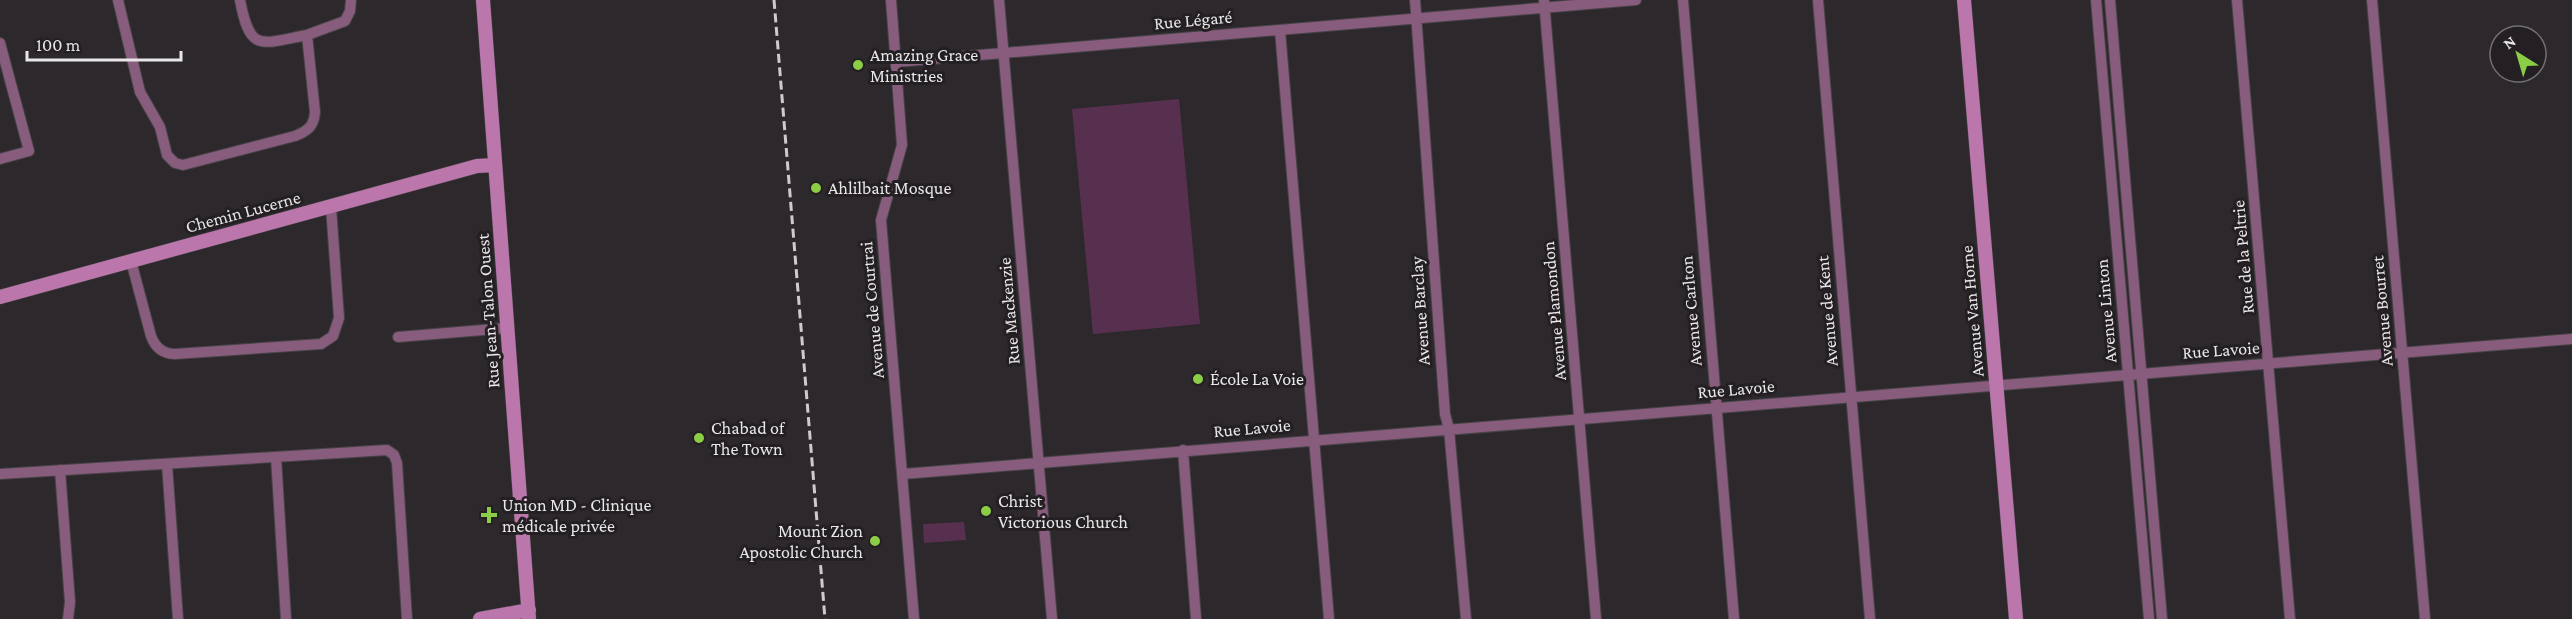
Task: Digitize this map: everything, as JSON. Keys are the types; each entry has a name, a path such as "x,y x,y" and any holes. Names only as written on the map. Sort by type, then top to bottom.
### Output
{"main road":[{"name":"Rue Jean-Talon Ouest","path":"483,0 529,615"},
{"name":"Avenue Van Horne","path":"1964,0 2016,619"},
{"name":"Chemin Lucerne","path":"0,297 477,166 495,165"},
{"path":"480,619 529,615"}],"street":[{"path":"118,0 137,84 160,127 171,160 188,164 295,136 310,128 315,112 308,35"},
{"path":"240,0 247,32 257,40 308,35 345,21 350,11 351,0"},
{"name":"Avenue de Courtrai","path":"891,0 902,145 881,220 914,619"},
{"name":"Rue Mackenzie","path":"999,0 1052,619"},
{"name":"Avenue Barclay","path":"1415,0 1417,18 1415,31 1445,414 1449,429 1466,619"},
{"name":"Rue Légaré","path":"896,62 1417,18 1544,4 1636,0"},
{"name":"Avenue Carlton","path":"1683,0 1734,619"},
{"name":"Avenue de Kent","path":"1818,0 1870,619"},
{"name":"Avenue Linton","path":"2096,0 2149,619"},
{"name":"Avenue Linton","path":"2110,0 2162,619"},
{"name":"Rue de la Peltrie","path":"2237,0 2290,619"},
{"name":"Avenue Bourret","path":"2372,0 2425,619"},
{"name":"Avenue Plamondon","path":"1544,4 1596,619"},
{"path":"1280,30 1329,619"},
{"path":"0,43 28,151 0,159"},
{"path":"131,261 151,336 164,352 175,354 321,344 333,336 339,318 331,207"},
{"path":"398,337 507,328"},
{"name":"Rue Lavoie","path":"903,474 2572,339"},
{"path":"0,474 381,449 394,455 397,463 407,619"},
{"path":"1184,450 1196,619"},
{"path":"276,457 286,619"},
{"path":"168,464 178,619"},
{"path":"60,470 70,602 68,619"}],"shaded area":[{"path":"1179,99 1200,324 1093,334 1072,109"},
{"path":"964,522 966,540 924,543 923,524"}],"railway":[{"path":"774,0 825,619"}],"place":[{"name":"Amazing Grace Ministries","path":"858,65"},
{"name":"Ahlilbait Mosque","path":"816,188"},
{"name":"École La Voie","path":"1198,379"},
{"name":"Chabad of The Town","path":"699,438"},
{"name":"Christ Victorious Church","path":"986,511"},
{"name":"Union MD - Clinique médicale privée","path":"489,515"},
{"name":"Mount Zion Apostolic Church","path":"875,541"}]}
